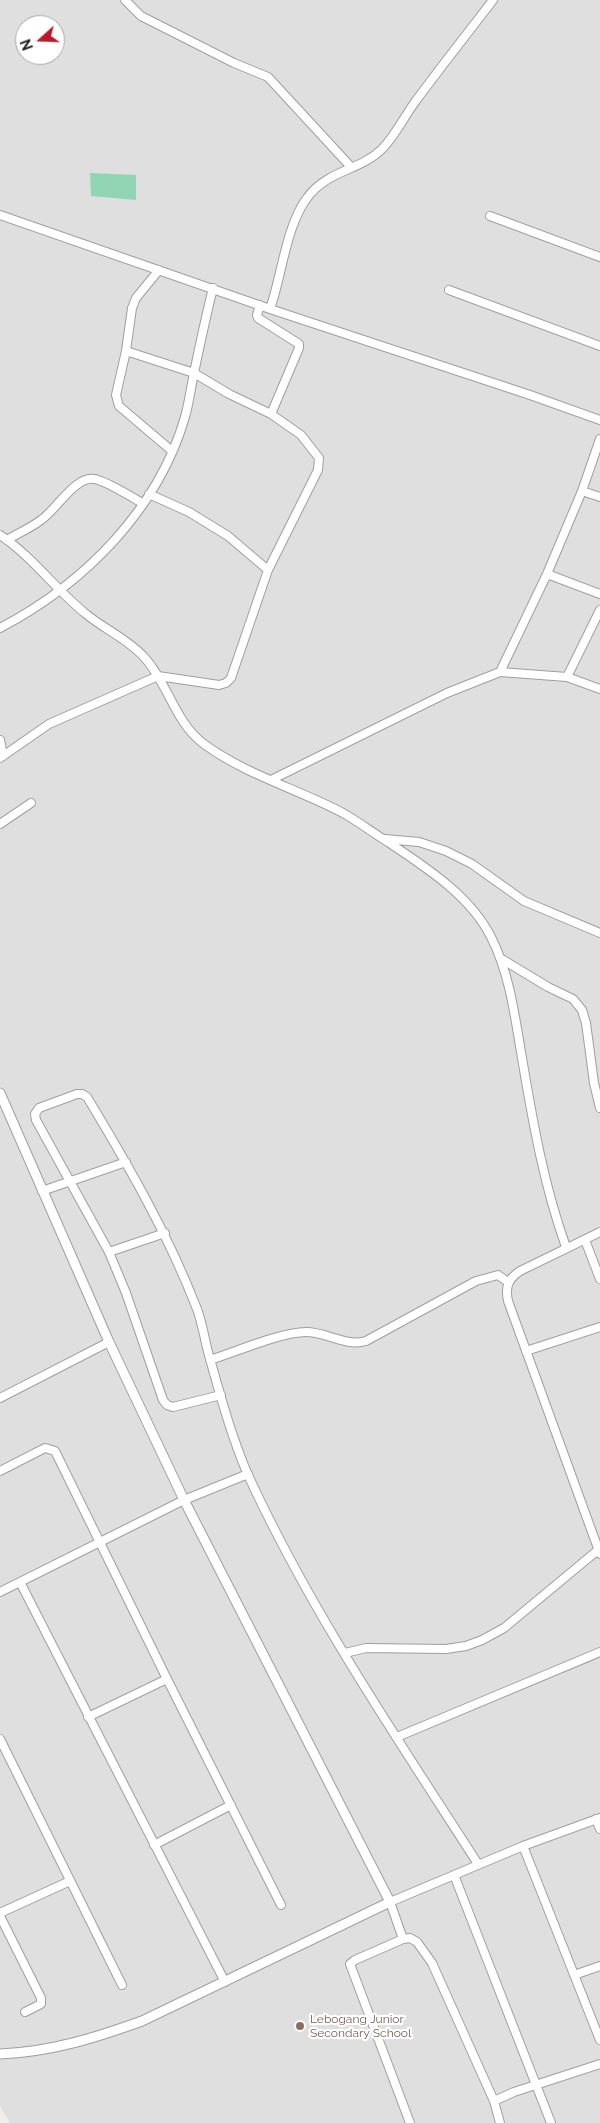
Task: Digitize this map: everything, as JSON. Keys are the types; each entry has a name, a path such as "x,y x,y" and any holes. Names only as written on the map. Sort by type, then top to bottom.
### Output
{"street":[{"path":"125,0 141,16 234,63 268,77 352,167"},
{"path":"270,309 279,283 294,221 308,197 328,178 365,161 382,149 493,0"},
{"path":"0,215 270,309 600,420"},
{"path":"490,216 600,257"},
{"path":"159,270 136,298 132,308 116,400 119,406 172,452"},
{"path":"0,628 31,612 90,567 116,539 149,494 172,452 185,417 213,288"},
{"path":"448,290 600,346"},
{"path":"260,305 258,318 299,344 299,348 270,414"},
{"path":"0,740 2,757 49,724 158,676 219,685 226,683 230,678 268,570 318,470 319,458 301,435 270,414 229,394 194,373 126,351"},
{"path":"500,672 547,574 582,491 600,440"},
{"path":"7,540 40,522 52,512 75,486 85,479 96,478 142,503"},
{"path":"582,491 600,497"},
{"path":"149,494 190,512 228,536 268,570"},
{"path":"0,535 85,614 125,640 143,655 158,676 186,726 202,742 220,755 343,813 420,864 457,894 478,918 490,935 500,958 516,1023 538,1149 554,1214 566,1247"},
{"path":"547,574 600,594"},
{"path":"567,677 600,610"},
{"path":"270,780 448,693 500,672 567,677 600,689"},
{"path":"0,824 31,803"},
{"path":"383,839 419,842 446,851 472,864 524,901 600,933"},
{"path":"500,958 548,987 573,998 582,1010 586,1023 594,1084 600,1108"},
{"path":"0,1093 109,1342 184,1500 390,1902 403,1939"},
{"path":"221,1395 173,1407 168,1406 163,1400 126,1293 109,1252 36,1120 35,1114 39,1108 77,1094 86,1097 126,1162 165,1233 198,1312 210,1360 221,1395 232,1431 248,1474 291,1561 396,1736 478,1864"},
{"path":"42,1191 126,1162"},
{"path":"345,1653 366,1648 446,1649 466,1646 482,1640 504,1628 599,1552 508,1301 506,1290 508,1282 520,1271 600,1232"},
{"path":"109,1252 165,1233"},
{"path":"585,1240 600,1279"},
{"path":"210,1360 296,1333 316,1333 357,1343 366,1341 476,1281 498,1276 508,1282"},
{"path":"526,1351 600,1328"},
{"path":"0,1398 109,1342"},
{"path":"0,1471 45,1448 55,1451 167,1679 281,1904"},
{"path":"0,1592 100,1540 184,1500 248,1474"},
{"path":"20,1582 225,1982"},
{"path":"396,1736 600,1652"},
{"path":"88,1717 167,1679"},
{"path":"0,1739 122,1985"},
{"path":"154,1845 231,1805"},
{"path":"0,2054 24,2053 65,2046 101,2036 142,2021 390,1902 478,1864 598,1819 600,1830"},
{"path":"524,1846 600,2040"},
{"path":"454,1875 551,2123"},
{"path":"25,2012 41,2004 40,1998 0,1914 70,1881"},
{"path":"410,2123 350,1967 350,1964 355,1960 403,1939 410,1938 416,1942 432,1963 494,2101 500,2123"},
{"path":"574,1976 600,1966"},
{"path":"494,2101 600,2064"}],"shaded area":[{"path":"0,0 600,0 600,2123 10,2123 0,2106"}],"green space":[{"path":"90,173 136,175 136,200 91,196"}],"place":[{"name":"Lebogang Junior Secondary School","path":"300,2026"}]}
